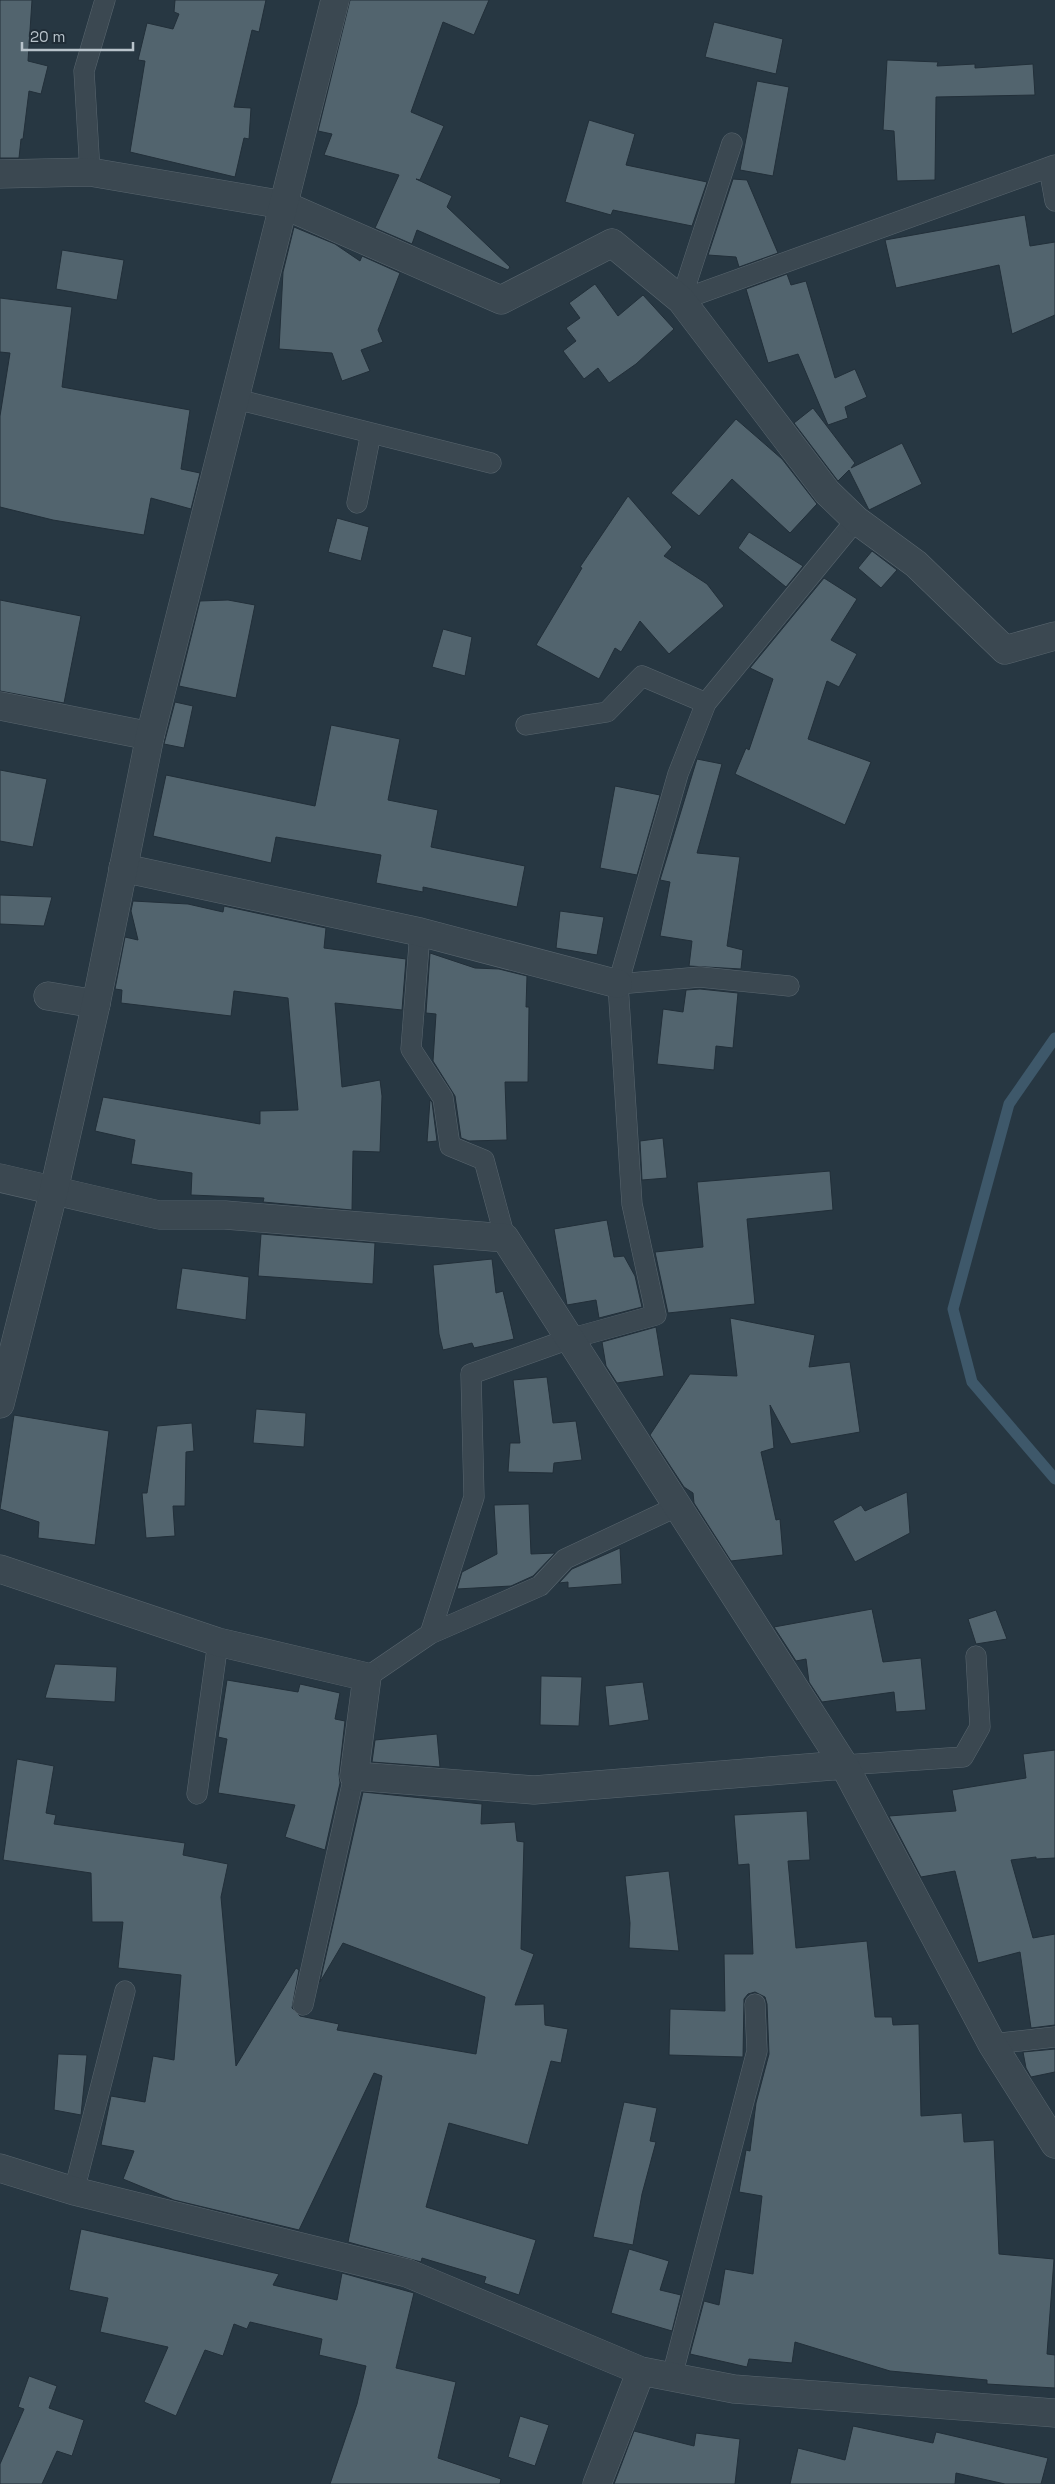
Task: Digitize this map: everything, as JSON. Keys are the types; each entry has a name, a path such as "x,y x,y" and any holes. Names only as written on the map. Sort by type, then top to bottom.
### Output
{"street":[{"path":"0,1404 54,1190 96,1004 150,736 335,0"},
{"path":"0,174 90,172 284,205 501,300 612,243 681,300 827,492 856,520 916,564 1005,650 1055,636"},
{"path":"0,706 150,736"},
{"path":"123,868 420,932 618,984"},
{"path":"48,996 96,1004"},
{"path":"0,1178 159,1215 225,1215 505,1238 676,1507 844,1765 992,2044 1055,2144"},
{"path":"0,1569 218,1642 367,1677 354,1776 534,1790 844,1765"},
{"path":"0,2168 74,2191 407,2273 641,2371 734,2389 1055,2413"},
{"path":"597,2484 641,2371"}],"lane":[{"path":"90,172 84,71 105,0"},
{"path":"681,300 732,143"},
{"path":"681,300 1052,166 1055,201"},
{"path":"236,399 491,463"},
{"path":"357,503 370,433"},
{"path":"430,1634 474,1497 471,1374 569,1339 656,1315 632,1204 618,984 678,774 706,703 856,520"},
{"path":"526,725 607,712 642,676 706,703"},
{"path":"420,932 411,1049 442,1098 450,1146 484,1160 505,1238"},
{"path":"618,984 700,977 789,986"},
{"path":"367,1677 430,1634 540,1586 565,1559 676,1507"},
{"path":"198,1794 218,1642"},
{"path":"844,1765 963,1757 980,1727 976,1656"},
{"path":"303,2005 354,1776"},
{"path":"74,2191 125,1991"},
{"path":"672,2376 757,2051 755,2004"},
{"path":"992,2044 1055,2037"}],"building":[{"path":"0,0 32,0 28,61 48,66 41,94 29,91 19,158 0,158"},
{"path":"175,0 266,0 259,32 252,30 234,107 251,108 249,139 244,138 235,177 130,152 145,61 138,60 147,23 173,29 179,14 174,12"},
{"path":"350,0 489,0 474,35 443,22 411,112 444,126 420,180 416,179 452,196 447,207 510,267 508,270 417,230 412,244 375,228 399,175 324,155 332,134 318,131"},
{"path":"714,22 783,39 776,74 705,57"},
{"path":"887,60 938,62 937,66 975,64 975,68 1033,64 1035,95 936,97 935,180 897,181 894,131 883,130"},
{"path":"757,81 789,87 773,176 740,170"},
{"path":"589,120 635,134 626,165 707,182 692,226 613,210 611,215 565,202"},
{"path":"733,179 747,180 778,253 739,267 736,257 708,255"},
{"path":"1025,215 1030,246 1055,242 1055,315 1012,334 999,265 896,288 885,240"},
{"path":"294,227 335,244 360,261 362,256 400,273 378,330 383,342 361,350 370,371 342,381 332,353 279,349 283,272"},
{"path":"62,250 124,260 117,300 56,289"},
{"path":"787,274 791,285 806,281 835,378 855,369 867,397 845,407 848,418 828,425 798,354 768,363 746,289"},
{"path":"595,284 618,316 643,295 674,329 636,364 609,383 598,368 584,379 563,351 576,341 566,328 580,318 569,303"},
{"path":"0,298 72,307 62,387 190,410 181,469 200,473 191,509 151,498 144,535 53,520 0,507 0,416 10,353 0,352"},
{"path":"813,408 855,463 851,468 902,443 922,484 869,510 849,470 838,481 794,423"},
{"path":"736,419 782,459 817,504 790,533 732,479 699,516 671,493"},
{"path":"628,496 672,547 664,556 707,584 724,606 669,654 640,621 621,652 615,648 599,679 536,645 582,568 580,567"},
{"path":"337,518 369,527 361,561 328,552"},
{"path":"749,532 803,566 786,587 738,548"},
{"path":"872,551 897,570 881,588 858,568"},
{"path":"824,578 857,599 831,640 857,654 839,687 827,681 808,739 871,762 845,825 735,774 746,748 749,750 773,679 750,668"},
{"path":"0,600 81,616 64,703 0,691"},
{"path":"228,600 255,605 236,698 179,686 200,601"},
{"path":"443,629 472,637 465,676 432,667"},
{"path":"175,702 193,706 184,748 164,744"},
{"path":"331,725 400,739 388,800 438,810 431,847 525,866 517,907 423,887 423,892 376,883 381,855 276,837 271,863 153,836 166,775 315,806"},
{"path":"697,759 722,764 697,853 740,857 727,946 743,950 741,969 689,966 692,941 660,936 670,882 660,880"},
{"path":"0,770 47,779 33,847 0,841"},
{"path":"615,786 660,795 637,875 600,868"},
{"path":"0,895 52,897 44,926 0,924"},
{"path":"133,901 188,904 223,912 224,906 326,928 324,948 406,959 402,1010 335,1003 342,1087 380,1080 382,1096 380,1152 353,1151 352,1210 263,1202 264,1198 191,1195 192,1173 131,1164 135,1140 95,1131 103,1097 260,1124 260,1111 298,1110 288,998 234,991 231,1016 121,1003 122,990 115,989 125,937 138,940 131,911"},
{"path":"560,911 604,917 597,955 556,948"},
{"path":"430,953 475,968 499,969 527,976 526,1007 529,1007 528,1082 505,1082 507,1140 469,1141 461,1138 455,1096 433,1061 436,1014 426,1013"},
{"path":"700,989 738,993 733,1048 716,1046 714,1070 657,1064 663,1009 683,1012 686,990"},
{"path":"430,1100 432,1102 437,1141 427,1142"},
{"path":"663,1138 667,1178 642,1180 640,1141"},
{"path":"830,1171 833,1210 747,1219 755,1304 668,1313 655,1252 703,1247 697,1182"},
{"path":"607,1220 614,1257 624,1256 635,1276 642,1307 599,1318 596,1300 567,1305 554,1229"},
{"path":"261,1234 375,1243 373,1284 258,1276"},
{"path":"492,1259 496,1293 503,1291 514,1339 474,1348 472,1343 443,1350 439,1334 433,1265"},
{"path":"182,1268 249,1277 246,1320 176,1309"},
{"path":"730,1318 815,1335 809,1367 850,1362 860,1432 791,1444 770,1405 774,1448 761,1452 776,1520 780,1519 783,1555 731,1561 694,1503 693,1493 684,1487 650,1435 690,1374 737,1376"},
{"path":"656,1327 664,1376 617,1383 606,1366 602,1342"},
{"path":"547,1377 553,1423 576,1421 582,1460 554,1463 553,1473 508,1472 510,1443 520,1443 513,1380"},
{"path":"256,1409 306,1413 304,1447 253,1443"},
{"path":"14,1415 109,1431 95,1545 38,1538 39,1522 0,1509"},
{"path":"192,1423 194,1451 186,1452 185,1506 173,1506 175,1536 146,1538 142,1493 147,1493 157,1426"},
{"path":"907,1492 910,1533 855,1562 833,1521 861,1505 865,1511"},
{"path":"529,1504 531,1554 555,1553 533,1576 511,1586 457,1589 462,1572 497,1554 494,1505"},
{"path":"620,1548 622,1584 568,1588 568,1582 559,1583 572,1569"},
{"path":"872,1609 883,1662 921,1658 926,1710 896,1712 894,1692 822,1702 809,1682 806,1659 796,1661 774,1627"},
{"path":"996,1610 1007,1639 976,1644 968,1619"},
{"path":"55,1664 117,1667 115,1702 45,1698"},
{"path":"541,1676 582,1677 579,1726 540,1725"},
{"path":"227,1680 298,1692 300,1684 340,1693 335,1719 345,1721 339,1774 340,1783 325,1850 285,1837 295,1805 218,1793 227,1739 218,1737"},
{"path":"643,1682 649,1720 609,1726 605,1686"},
{"path":"437,1734 440,1767 372,1762 375,1740"},
{"path":"1055,1750 1055,1858 1036,1859 1036,1857 1011,1860 1033,1938 1055,1934 1055,2025 1031,2028 1020,1952 978,1963 955,1871 921,1877 889,1816 956,1811 952,1790 1026,1778 1023,1754"},
{"path":"17,1759 54,1766 46,1813 56,1815 54,1824 185,1843 183,1855 228,1864 221,1897 236,2066 296,1968 299,1970 292,2008 300,2016 339,2024 337,2030 476,2054 485,1997 343,1943 320,1982 363,1792 482,1804 481,1824 515,1822 517,1841 524,1842 521,1949 534,1954 515,2005 544,2004 545,2025 568,2029 561,2063 551,2061 528,2145 449,2123 426,2207 536,2240 519,2295 484,2283 486,2277 422,2258 421,2262 348,2242 382,2076 374,2073 299,2230 174,2200 123,2179 134,2151 101,2145 111,2096 145,2102 153,2056 174,2060 181,1975 118,1968 123,1922 92,1922 91,1873 3,1860"},
{"path":"807,1811 810,1860 788,1861 796,1948 867,1941 875,2017 892,2017 893,2025 919,2024 921,2116 962,2113 964,2142 994,2140 999,2254 1054,2259 1047,2354 1055,2355 1055,2388 987,2384 987,2380 890,2371 795,2342 792,2363 749,2359 747,2367 690,2354 704,2301 719,2305 725,2269 753,2274 762,2196 739,2192 746,2150 750,2151 756,2103 769,2054 767,2004 765,1997 755,1992 748,1994 744,1999 743,2057 669,2055 670,2009 725,2011 724,1954 753,1954 749,1864 738,1865 734,1815"},
{"path":"669,1871 679,1951 629,1948 630,1923 625,1876"},
{"path":"1055,2049 1055,2072 1031,2077 1026,2068 1023,2052"},
{"path":"58,2054 87,2055 81,2115 54,2110"},
{"path":"624,2102 657,2108 650,2141 656,2142 642,2194 633,2245 593,2237"},
{"path":"81,2229 279,2274 273,2285 337,2300 342,2273 414,2293 396,2368 456,2382 438,2458 501,2479 500,2484 330,2484 357,2404 366,2366 319,2355 322,2339 250,2322 247,2329 234,2324 223,2356 205,2350 176,2416 144,2402 168,2347 100,2332 108,2298 69,2290"},
{"path":"629,2249 669,2261 660,2290 681,2295 672,2331 611,2313"},
{"path":"29,2376 57,2386 49,2408 84,2420 72,2456 57,2451 42,2484 0,2484 0,2464 24,2409 18,2407"},
{"path":"520,2416 549,2425 535,2466 508,2457"},
{"path":"853,2426 933,2443 936,2432 1048,2458 1041,2484 1005,2484 956,2473 955,2484 790,2484 798,2448 845,2460"},
{"path":"634,2431 694,2446 696,2433 740,2439 735,2484 614,2484"}],"waterway":[{"path":"1055,1038 1009,1104 953,1309 972,1382 1055,1479"}]}
